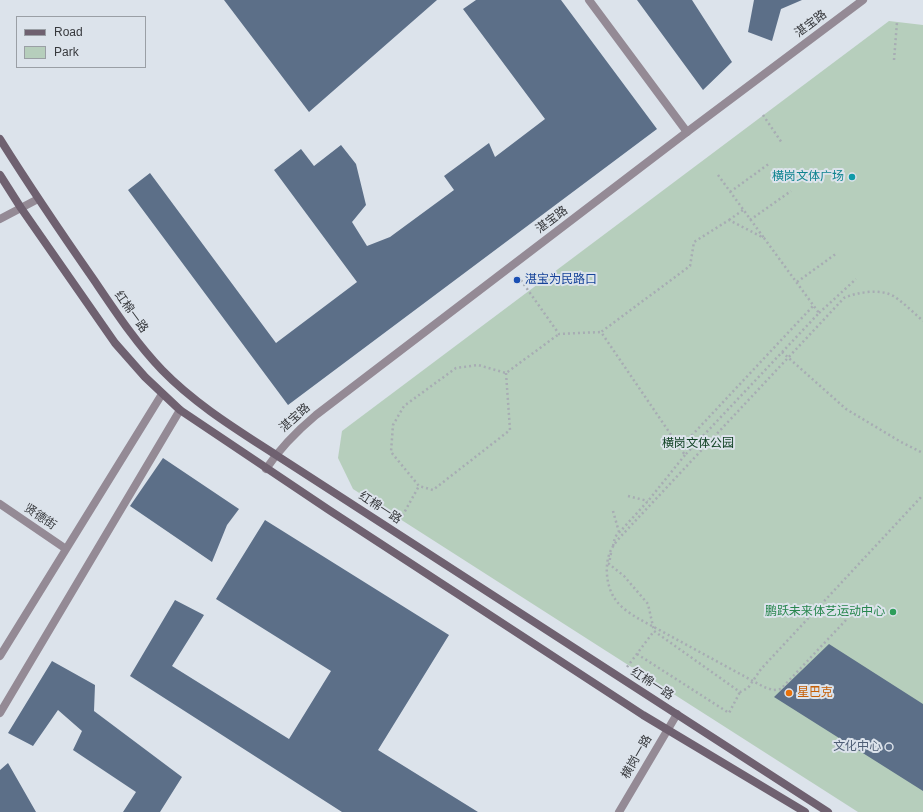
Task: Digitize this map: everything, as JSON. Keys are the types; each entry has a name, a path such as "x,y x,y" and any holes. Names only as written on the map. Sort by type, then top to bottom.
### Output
{"main road":[{"name":"红棉一路","path":"0,139 38,198 133,336 161,369 189,395 276,455 828,812"},
{"path":"0,175 21,208 115,343 145,378 180,410 266,469 667,730 805,812"}],"street":[{"path":"588,0 687,132"},
{"name":"湛宝路","path":"266,469 289,439 316,415 687,132 863,0"},
{"path":"0,219 38,198"},
{"path":"0,656 162,394"},
{"path":"0,712 180,410"},
{"name":"贤德街","path":"0,504 66,549"},
{"name":"横岗一路","path":"619,812 677,714"}],"path":[{"path":"894,60 897,22"},
{"path":"763,115 782,143"},
{"path":"730,192 770,163"},
{"path":"718,175 819,313"},
{"path":"750,220 791,191"},
{"path":"506,373 559,334 601,332 690,266 694,242 743,210"},
{"path":"729,220 764,238"},
{"path":"797,282 837,253"},
{"path":"511,266 559,334"},
{"path":"740,692 654,631 648,604 624,576 609,564 615,537 648,501 685,455 819,313 856,279"},
{"path":"846,620 781,689 772,690 641,620 626,610 614,598 609,587 607,565 609,556 611,550 624,533 844,298 863,292 884,293 894,296 923,321"},
{"path":"680,448 814,305"},
{"path":"601,332 685,455"},
{"path":"782,352 846,410 923,453"},
{"path":"478,365 506,373 510,430 433,490 419,486 391,452 394,425 404,406 456,368 478,365"},
{"path":"394,531 419,486"},
{"path":"637,654 729,713 740,692 748,688 761,669 923,495"},
{"path":"628,496 648,501"},
{"path":"613,511 619,533"},
{"path":"619,678 654,631"}],"green space":[{"name":"横岗文体公园","path":"889,21 923,25 923,812 858,812 353,489 338,458 342,431"}],"building":[{"path":"224,0 437,0 309,112"},
{"path":"476,0 561,0 657,129 288,405 128,190 150,173 276,343 357,282 274,170 301,149 314,166 341,145 356,164 366,205 352,222 367,246 390,237 454,190 444,176 489,143 495,157 545,119 463,9"},
{"path":"637,0 692,0 732,62 703,90"},
{"path":"754,0 802,0 781,9 772,41 748,32"},
{"path":"163,458 239,509 227,525 212,562 130,506"},
{"path":"265,520 449,635 378,750 478,812 342,812 130,676 175,600 204,615 172,666 289,739 331,671 216,599"},
{"name":"文化中心","path":"829,644 923,704 923,791 774,697"},
{"path":"52,661 95,685 94,711 182,777 160,812 123,812 136,792 73,750 82,731 58,710 33,746 8,733"},
{"path":"8,763 36,812 0,812 0,770"}],"place":[{"name":"横岗文体广场","path":"852,177"},
{"name":"湛宝为民路口","path":"517,280"},
{"name":"鹏跃未来体艺运动中心","path":"893,612"},
{"name":"星巴克","path":"789,693"},
{"name":"文化中心","path":"889,747"}]}
